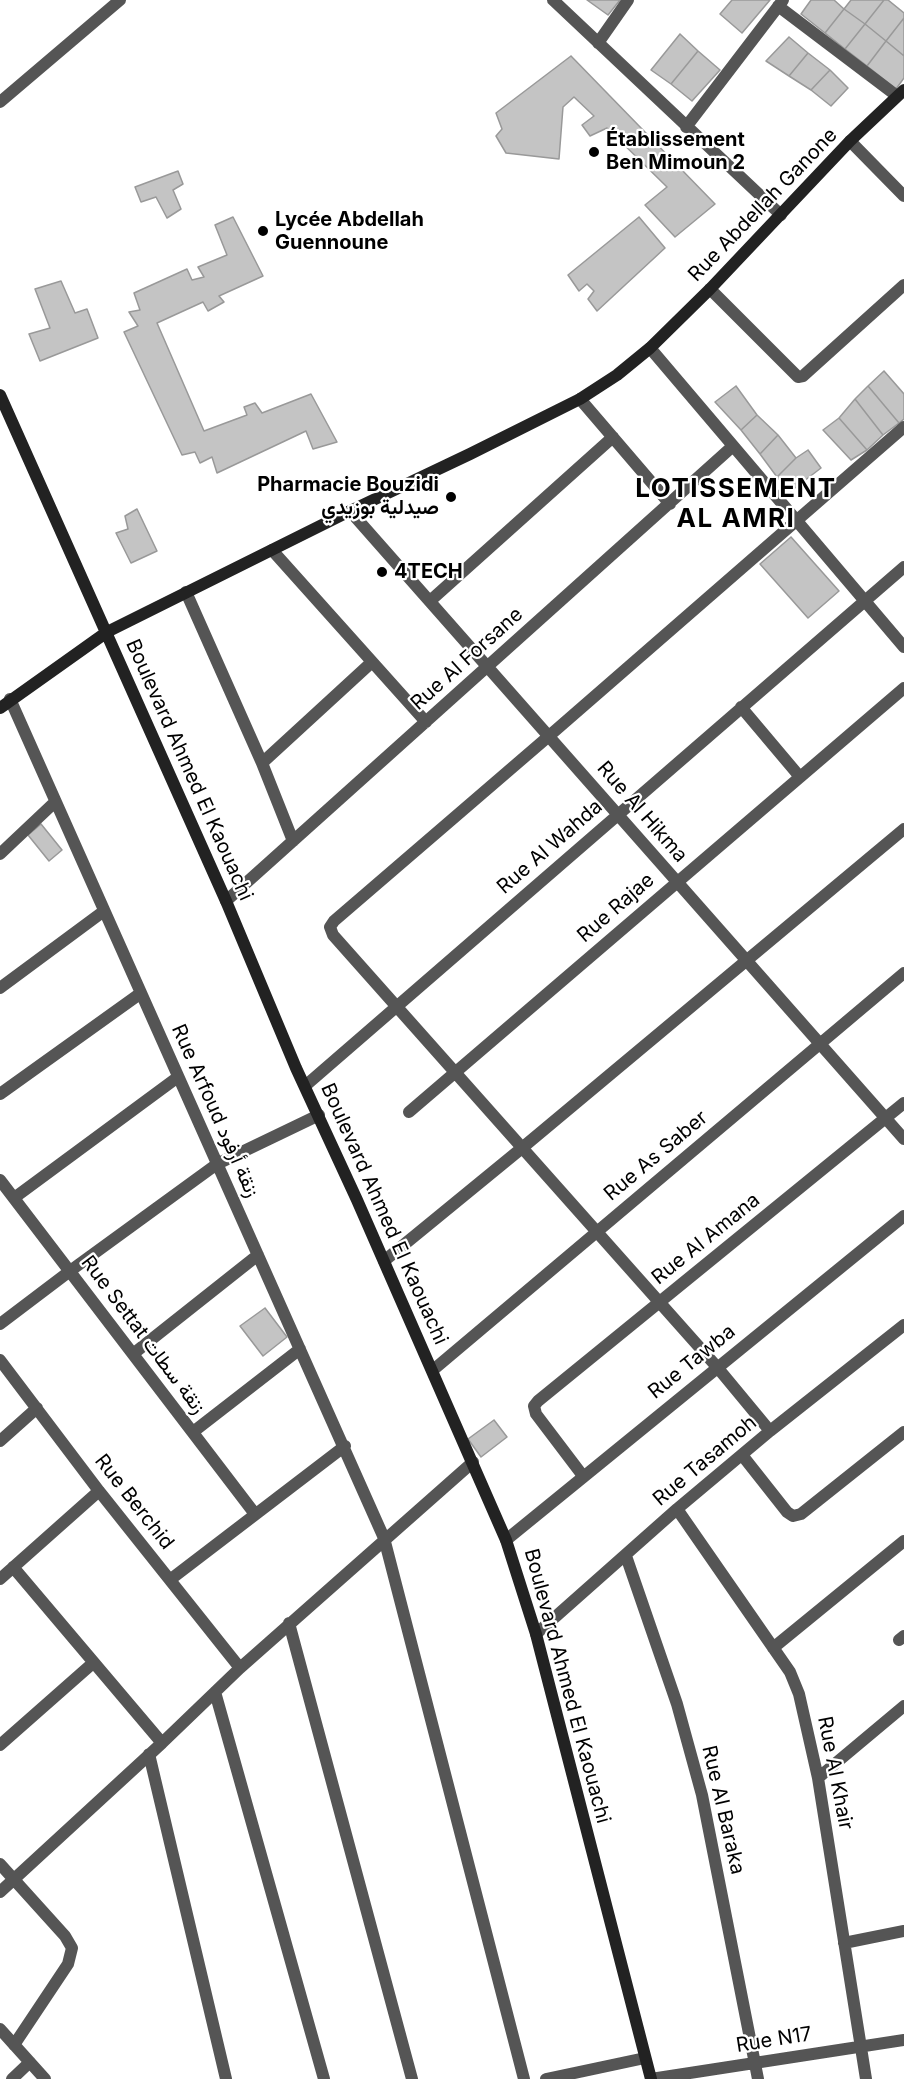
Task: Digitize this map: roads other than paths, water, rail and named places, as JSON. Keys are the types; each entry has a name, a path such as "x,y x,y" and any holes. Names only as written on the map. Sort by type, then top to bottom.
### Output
{"street":[{"path":"0,102 120,0"},
{"path":"553,0 686,128 781,215"},
{"path":"598,43 628,0"},
{"path":"686,128 780,3 900,93"},
{"name":"Rue Abdellah Ganone","path":"0,708 106,632 580,399 617,375 650,348 710,289 850,141 900,93"},
{"path":"850,141 904,196"},
{"path":"710,289 798,377 904,285"},
{"path":"650,348 904,647"},
{"name":"Boulevard Ahmed El Kaouachi","path":"0,394 226,901 305,1086 433,1370 506,1540 536,1634 651,2079"},
{"path":"580,399 670,504"},
{"path":"770,1431 660,1302 333,935 330,927 334,921 904,428"},
{"path":"430,601 613,437"},
{"name":"Rue Al Forsane","path":"226,901 733,446"},
{"name":"Rue Al Hikma","path":"350,511 904,1139"},
{"path":"272,550 426,722"},
{"name":"Rue Al Wahda","path":"305,1086 904,567"},
{"path":"186,592 262,763 293,841"},
{"path":"262,763 372,662"},
{"name":"Rue Rajae","path":"410,1112 904,688"},
{"name":"Rue Arfoud زنقة أرفود","path":"10,699 345,1446 384,1538 524,2079"},
{"path":"741,707 800,777"},
{"path":"0,854 55,802"},
{"path":"384,1261 904,829"},
{"path":"0,988 104,911"},
{"name":"Rue As Saber","path":"433,1370 904,973"},
{"path":"0,1094 141,993"},
{"path":"14,1198 178,1077"},
{"name":"Rue Al Amana","path":"583,1476 536,1414 534,1406 904,1103"},
{"path":"0,1324 217,1164 319,1115"},
{"name":"Rue Settat زنقة سطات","path":"0,1180 255,1514"},
{"name":"Rue Tawba","path":"506,1540 904,1215"},
{"path":"133,1354 258,1255"},
{"name":"Rue Tasamoh","path":"536,1634 677,1509 770,1431 904,1325"},
{"path":"193,1432 300,1349"},
{"name":"Rue Berchid","path":"0,1360 99,1491 240,1668"},
{"path":"0,1441 37,1408"},
{"path":"742,1455 787,1512 793,1516 801,1514 904,1432"},
{"path":"171,1579 345,1446"},
{"path":"0,1892 289,1623 472,1462"},
{"path":"0,1579 99,1491"},
{"name":"Rue Al Khair","path":"677,1509 790,1672 799,1694 818,1778 866,2079"},
{"path":"773,1648 904,1540"},
{"name":"Rue Al Baraka","path":"626,1556 677,1704 702,1795 758,2079"},
{"path":"13,1567 162,1743"},
{"path":"289,1623 412,2079"},
{"path":"0,1745 93,1663"},
{"path":"215,1692 324,2079"},
{"path":"818,1778 904,1706"},
{"path":"149,1754 226,2079"},
{"path":"0,1864 65,1936 72,1948 68,1964 14,2045"},
{"path":"844,1943 904,1931"},
{"path":"0,2029 45,2079"},
{"name":"Rue N17","path":"651,2079 904,2040"},
{"path":"546,2079 645,2058"},
{"path":"12,2079 30,2062"}],"place":[{"name":"Établissement Ben Mimoun 2","path":"594,152"},
{"name":"Lycée Abdellah Guennoune","path":"263,231"},
{"name":"Pharmacie Bouzidi صيدلية بوزيدي","path":"451,497"},
{"name":"4TECH","path":"382,572"}],"district":[{"name":"LOTISSEMENT AL AMRI","path":"736,504"}]}
